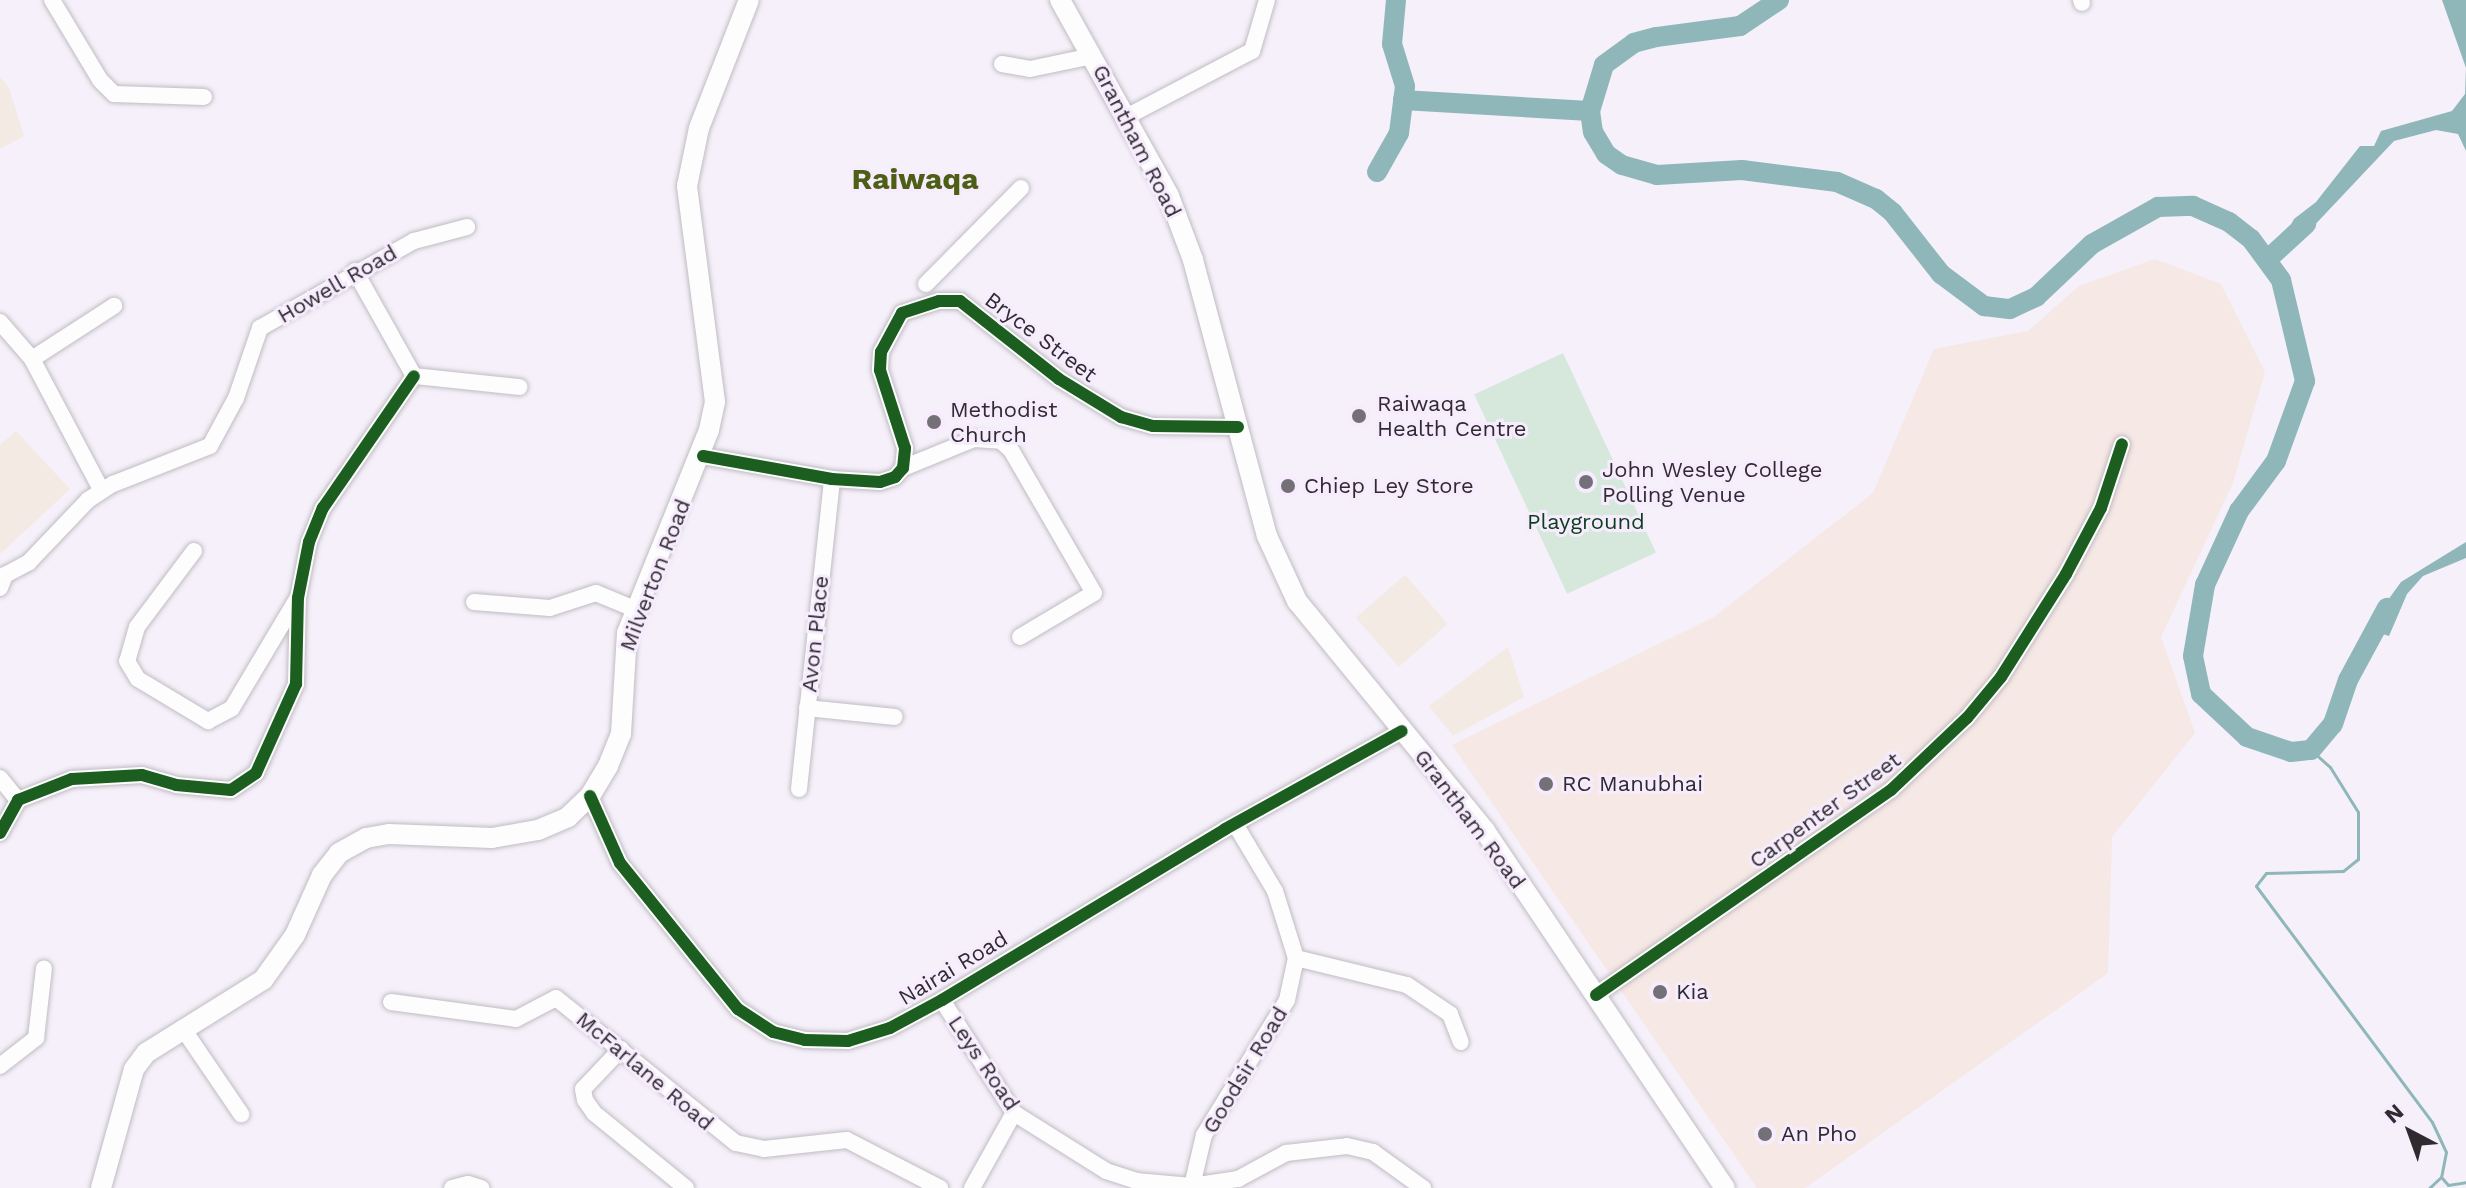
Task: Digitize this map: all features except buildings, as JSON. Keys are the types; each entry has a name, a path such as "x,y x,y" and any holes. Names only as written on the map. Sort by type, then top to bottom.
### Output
{"main road":[{"name":"Milverton Road","path":"101,1188 134,1069 146,1053 263,980 295,935 322,875 339,853 366,838 389,834 492,838 538,830 568,817 590,796 621,734 622,659 637,610 703,456 715,402 687,186 699,128 749,0"},
{"name":"Grantham Road","path":"1060,0 1128,116 1169,196 1193,260 1267,536 1291,591 1313,626 1485,831 1725,1188"}],"street":[{"path":"52,0 100,80 114,94 204,97"},
{"path":"1128,116 1252,51 1267,0"},
{"path":"1002,64 1030,69 1092,56"},
{"path":"926,284 1021,188"},
{"name":"Howell Road","path":"0,588 5,575 29,562 102,491 210,446 236,398 260,328 355,271 414,241 467,227"},
{"path":"355,271 414,376"},
{"name":"Bryce Street","path":"903,468 905,448 880,370 881,352 902,313 939,301 960,301 1059,379 1121,417 1153,426 1238,427"},
{"path":"32,359 114,306"},
{"path":"0,322 32,359 102,491"},
{"path":"414,376 519,387"},
{"path":"0,833 18,800 72,779 108,773 231,790 246,784 256,773 296,684 298,598 309,542 323,508 414,376"},
{"path":"703,456 832,479 880,482 903,468 974,439 1001,441 1011,450 1094,593 1020,637"},
{"name":"Carpenter Street","path":"1596,995 1891,790 1967,718 2001,677 2066,574 2101,508 2122,444"},
{"name":"Avon Place","path":"799,789 832,479"},
{"path":"194,551 137,627 127,661 138,679 208,721 232,708 298,598"},
{"path":"474,602 550,608 596,593 637,610"},
{"path":"807,708 895,717"},
{"name":"Nairai Road","path":"590,796 620,863 662,919 738,1009 773,1032 805,1040 848,1041 890,1028 942,1000 1235,824 1402,731"},
{"path":"0,778 18,800"},
{"name":"Goodsir Road","path":"1192,1186 1204,1135 1287,1000 1296,958 1275,891 1235,824"},
{"path":"1296,958 1407,985 1450,1014 1461,1042"},
{"path":"0,1066 36,1038 44,968"},
{"name":"McFarlane Road","path":"391,1002 516,1019 556,998 736,1143 764,1149 847,1140 936,1187"},
{"name":"Leys Road","path":"942,1000 1014,1113 1106,1171 1136,1181 1192,1186 1238,1179 1286,1153 1347,1146 1373,1152 1423,1188"},
{"path":"184,1030 241,1114"},
{"path":"621,1049 583,1089 585,1100 594,1113 686,1188"},
{"path":"972,1188 1014,1113"},
{"path":"452,1188 468,1184 481,1188"}],"shaded area":[{"path":"0,77 9,88 24,136 0,149"},
{"path":"2155,259 2221,284 2265,372 2233,483 2161,637 2195,733 2112,837 2108,973 1805,1188 1757,1188 1452,745 1714,617 1873,493 1934,349 2028,331 2079,286"},
{"path":"16,431 70,489 0,554 0,445"},
{"path":"1405,575 1448,624 1399,667 1356,618"},
{"path":"1508,647 1524,697 1453,736 1429,706"}],"green space":[{"name":"Playground","path":"1563,353 1656,552 1567,594 1474,394"}],"water":[{"path":"2442,0 2466,0 2466,68"},
{"path":"2466,68 2466,151 2458,134 2436,130 2394,141 2292,249 2282,241 2294,219 2316,202 2360,146 2374,146 2381,131 2452,111 2465,94"},
{"path":"2466,542 2466,558 2423,576 2407,594 2389,636 2367,629 2401,582"}],"waterway":[{"path":"1377,172 1399,133 1405,86 1392,44 1396,0"},
{"path":"1779,0 1740,26 1656,37 1634,43 1604,65 1590,111 1593,132 1606,154 1622,165 1657,175 1742,170 1837,182 1876,199 1893,213 1941,274 1984,306 2010,309 2036,297 2092,244 2158,207 2193,206 2229,222 2251,239 2281,280 2305,381 2276,461 2239,511 2205,585 2193,656 2201,694 2247,737 2291,752 2311,750 2333,724 2348,680 2387,608"},
{"path":"1403,100 1590,111"},
{"path":"2268,259 2306,224"},
{"path":"2311,750 2330,767 2358,812 2358,859 2343,871 2266,873 2256,886 2432,1122 2446,1152 2441,1177 2429,1188"},
{"path":"2442,1178 2448,1185 2466,1182"}],"cycle path":[{"path":"703,456 832,479 880,482 895,477 903,468 905,448 880,370 881,352 902,313 939,301 960,301 1059,379 1121,417 1153,426 1238,427"},
{"path":"0,833 18,800 72,779 142,775 176,785 231,790 256,773 296,684 298,598 309,542 323,508 414,376"},
{"path":"1596,995 1891,790 1967,718 2001,677 2066,574 2101,508 2122,444"},
{"path":"590,796 620,863 738,1009 773,1032 805,1040 848,1041 890,1028 942,1000 1225,829 1402,731"}],"place":[{"name":"Raiwaqa Health Centre","path":"1359,416"},
{"name":"Methodist Church","path":"934,422"},
{"name":"John Wesley College Polling Venue","path":"1586,482"},
{"name":"Chiep Ley Store","path":"1288,486"},
{"name":"RC Manubhai","path":"1546,784"},
{"name":"Kia","path":"1660,992"},
{"name":"An Pho","path":"1765,1134"}],"district":[{"name":"Raiwaqa","path":"915,179"}]}
